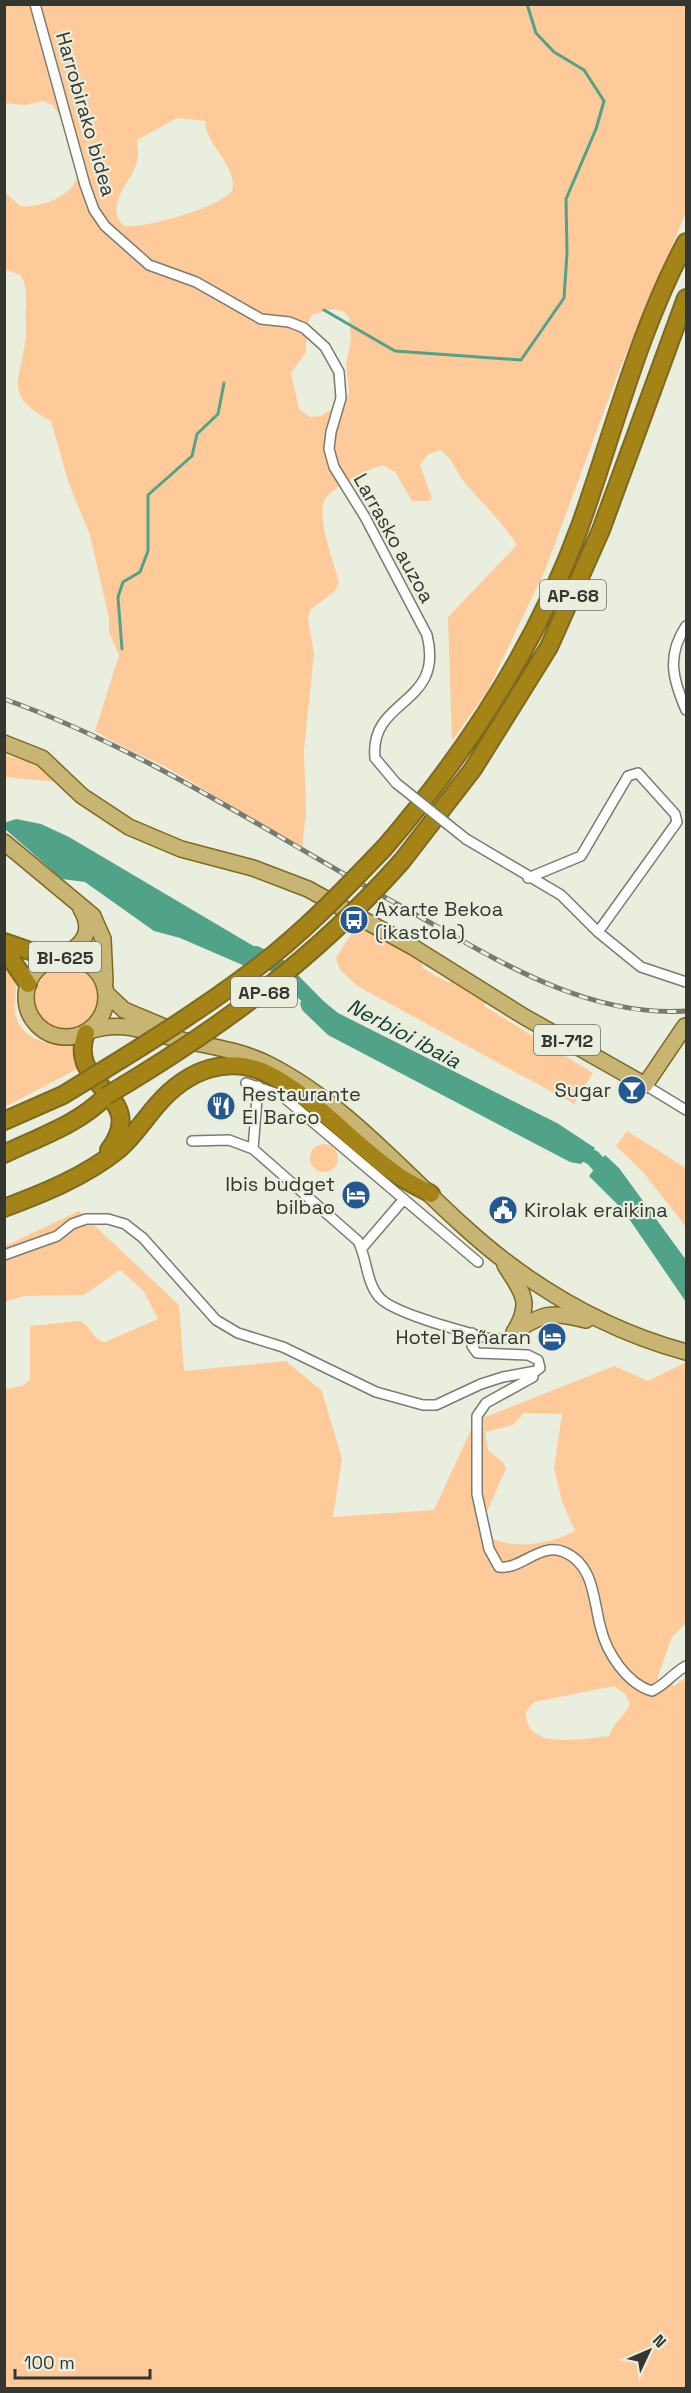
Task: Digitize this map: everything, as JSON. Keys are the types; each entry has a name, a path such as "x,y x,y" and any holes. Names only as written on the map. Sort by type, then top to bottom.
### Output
{"highway":[{"name":"AP-68","path":"61,1091 104,1064 120,1060 252,972 324,909 385,847 433,788 478,725 542,612 579,527 649,324 687,242"},
{"name":"AP-68","path":"4,1142 75,1115 168,1060 268,989 342,923 402,861 473,769 549,647 601,530 687,298"},
{"path":"4,942 57,958"},
{"path":"4,949 28,984"},
{"path":"87,1032 81,1050 86,1068 113,1097 121,1120 113,1144 99,1162"},
{"path":"4,1208 58,1186 119,1148 166,1095 190,1075 217,1066 242,1065 271,1075 304,1095 399,1176 431,1194"},
{"path":"4,1114 61,1091"},
{"path":"4,1121 61,1091"},
{"path":"4,1154 75,1115"}],"main road":[{"name":"BI-712","path":"4,743 35,754 91,803 160,842 253,868 301,886 413,947 523,1016 645,1085"},
{"name":"BI-625","path":"4,843 93,916 99,927 103,939 106,991 103,1014 87,1032"},
{"name":"BI-625","path":"74,900 86,917 87,935 78,946 38,969 28,984 26,1003 29,1013 40,1028 58,1037 67,1038 119,1024 247,1055 298,1082 431,1194 502,1259 553,1295 611,1326 687,1352"},
{"name":"BI-625","path":"57,958 81,960 90,965 116,1004 132,1014 206,1044"},
{"path":"645,1085 685,1026"},
{"path":"620,1070 639,1070 658,1065"},
{"path":"502,1259 525,1299 524,1316 514,1332"},
{"path":"514,1332 542,1315 555,1313 611,1326"}],"street":[{"name":"Harrobirako bidea","path":"35,4 94,210 122,243 149,265 196,282 261,319"},
{"name":"Larrasko auzoa","path":"261,319 289,322 304,328 325,347 335,363 341,398 331,432 329,449 334,467 365,517 427,635 431,651 426,679 418,689 385,717 376,732 375,758 396,783 466,840 528,878"},
{"path":"687,626 681,634 673,669 673,680 687,710"},
{"path":"528,878 581,856 628,776 638,772 675,814 677,822 598,932"},
{"path":"528,878 561,896 598,932 641,967 687,982"},
{"path":"246,1083 282,1095 478,1262"},
{"path":"645,1085 684,1107"},
{"path":"253,1149 258,1086"},
{"path":"192,1140 229,1140 253,1149 358,1241 370,1279 384,1302 400,1310 494,1340 508,1337 514,1332"},
{"path":"362,1248 404,1199"},
{"path":"4,1255 57,1236 72,1224 86,1219 108,1219 125,1224 159,1254 216,1320 238,1333 283,1347 376,1392 423,1405 446,1402 481,1384 538,1370"},
{"path":"472,1333 472,1346 477,1353 532,1356 540,1363 539,1375 524,1380 486,1403 477,1416 477,1494 489,1549 498,1567 507,1568 545,1550 563,1551 576,1560 586,1573 593,1588 601,1630 616,1661 640,1688 652,1691 659,1688 672,1675 687,1666"}],"shaded area":[{"path":"5,5 686,5 686,213 620,368 546,568 488,690 452,741 448,617 517,545 465,483 448,457 440,450 427,455 420,465 432,498 428,501 412,501 395,472 383,465 348,480 325,499 323,524 339,582 335,591 311,609 308,618 314,653 304,750 306,813 302,849 270,832 178,774 95,731 119,655 109,632 109,618 90,535 69,484 51,421 27,405 18,390 26,339 26,290 20,275 5,269 4,191 20,206 47,203 64,194 71,187 78,172 63,122 53,105 43,101 25,105 5,103","holes":["177,118 205,121 210,139 231,173 232,191 213,204 181,216 148,224 124,226 118,219 116,211 121,194 136,165 137,140","332,309 343,311 349,317 351,340 346,364 349,392 345,402 320,416 310,417 299,409 291,373 306,352 307,324 312,315"]},
{"path":"4,755 43,766 58,782 5,777"},
{"path":"16,819 41,824 69,837 262,951 245,966 180,938 154,931 85,882 62,879 5,829 4,823"},
{"path":"360,920 423,964 422,968 449,983 451,980 486,1001 484,1006 593,1073 574,1104 359,987 340,970 336,958"},
{"path":"59,964 73,964 85,969 94,978 99,997 97,1010 90,1021 73,1030 59,1030 47,1025 38,1016 33,1004 33,990 38,978 47,969"},
{"path":"4,965 15,981 15,1013 18,1023 31,1036 39,1040 76,1045 79,1068 5,1107"},
{"path":"311,991 338,1013 557,1123 595,1148 581,1164 570,1162 328,1035 302,1010 300,1003"},
{"path":"627,1131 686,1168 686,1227 643,1172 616,1146"},
{"path":"324,1144 334,1148 338,1158 334,1168 324,1172 314,1168 310,1158 314,1148"},
{"path":"605,1155 619,1168 686,1260 686,1302 623,1210 589,1176"},
{"path":"79,1211 179,1305 184,1371 286,1361 322,1391 342,1459 333,1517 434,1510 475,1421 614,1366 648,1381 686,1362 686,1623 672,1637 657,1679 674,1686 686,1677 686,2388 5,2388 5,1389 22,1386 30,1380 30,1326 80,1321 98,1339 105,1342 158,1319 143,1290 120,1270 84,1295 24,1296 5,1302 5,1246","holes":["524,1413 562,1414 554,1468 562,1502 575,1531 565,1536 532,1544 509,1543 488,1536 484,1518 506,1469 503,1462 488,1450 485,1432 513,1425","614,1686 626,1695 630,1704 609,1736 558,1740 545,1738 535,1733 528,1725 526,1712 534,1702"]}],"waterway":[{"path":"324,310 395,351 521,360 564,298 567,253 566,199 596,129 604,101 584,70 554,52 536,33 527,4"},
{"path":"122,649 118,597 123,582 140,572 148,551 148,495 192,456 197,434 218,414 224,383"},
{"name":"Nerbioi ibaia","path":"256,954 278,966 322,1011"},
{"name":"Nerbioi ibaia","path":"571,1146 593,1158 613,1181"}],"railway":[{"path":"4,699 56,719 156,767 465,942 536,978 572,993 609,1004 647,1010 686,1011"}],"place":[{"name":"Axarte Bekoa (ikastola)","path":"354,920"},
{"name":"Sugar","path":"632,1090"},
{"name":"Restaurante El Barco","path":"221,1106"},
{"name":"Ibis budget bilbao","path":"356,1195"},
{"name":"Kirolak eraikina","path":"503,1210"},
{"name":"Hotel Beñaran","path":"552,1337"}]}
